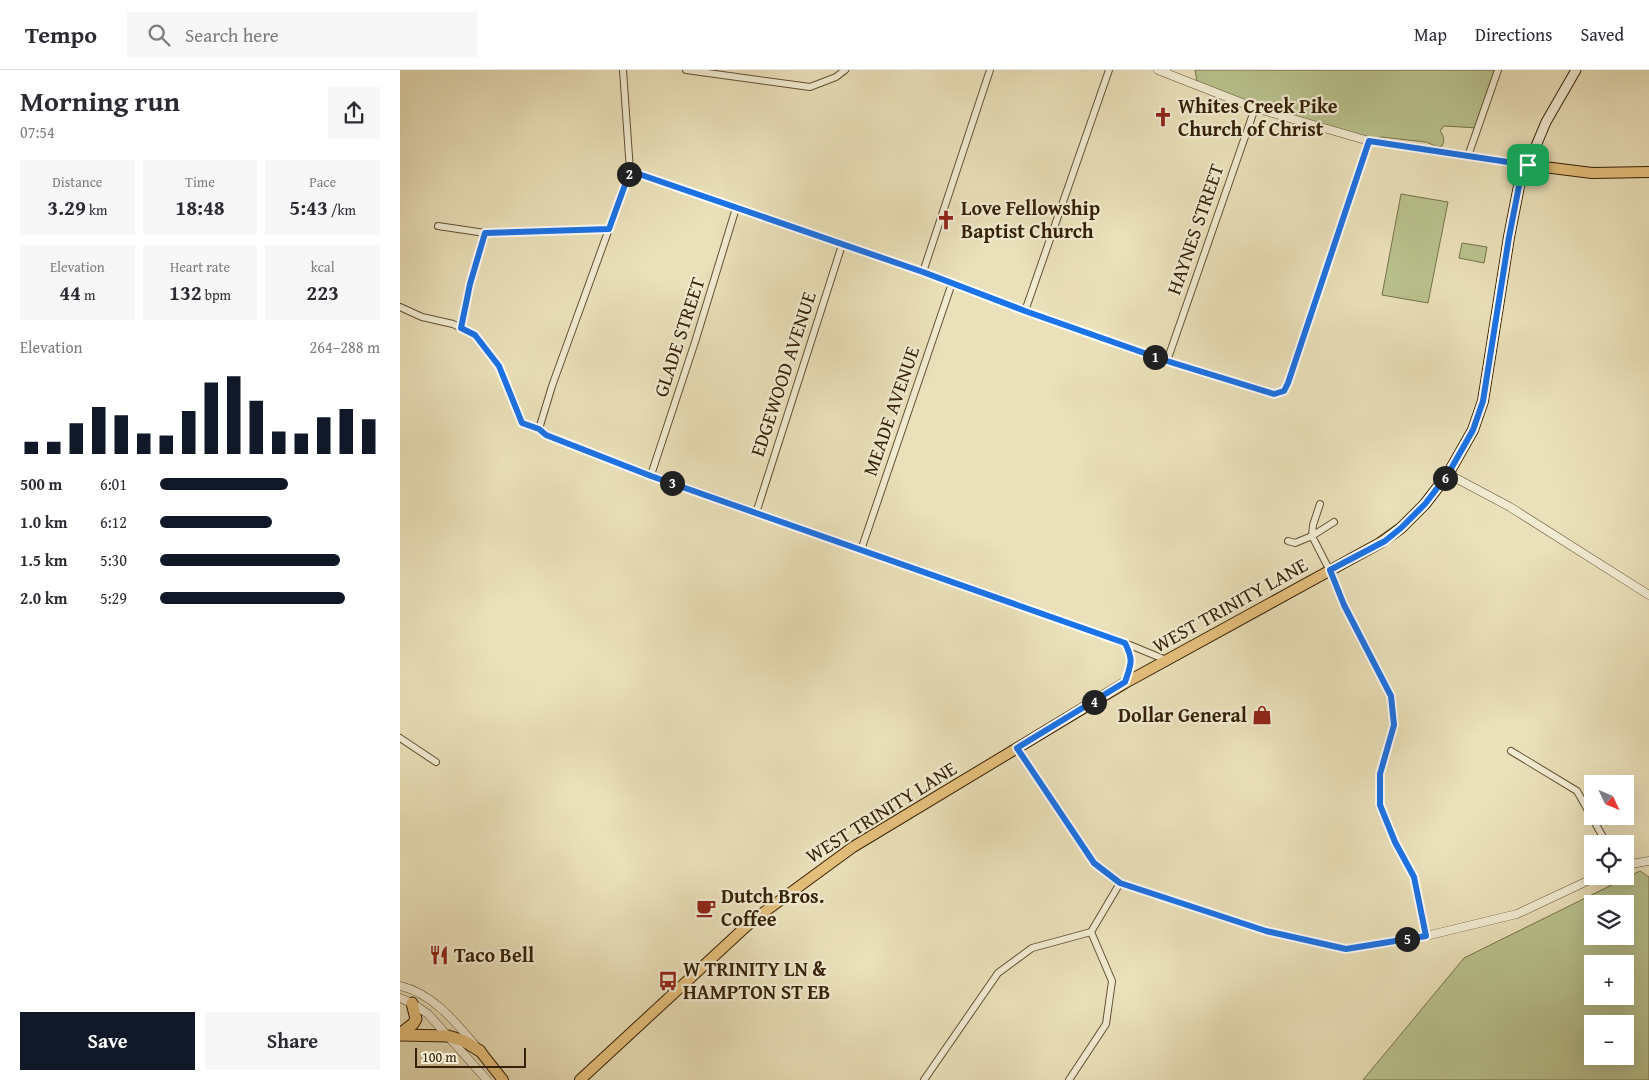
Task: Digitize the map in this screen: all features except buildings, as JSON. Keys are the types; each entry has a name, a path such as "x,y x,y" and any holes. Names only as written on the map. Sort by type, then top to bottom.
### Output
{"highway":[{"path":"400,1034 413,1024 416,1019 412,1003"},
{"path":"400,1034 448,1036 464,1041 480,1051"}],"main road":[{"name":"WEST TRINITY LANE","path":"580,1080 766,910 853,847 1125,682 1385,541 1425,504 1448,474 1473,430 1483,401 1519,186 1546,122 1576,70"},
{"path":"1528,165 1592,173 1649,172"},
{"path":"480,1051 503,1080"}],"street":[{"path":"539,429 552,386 630,171 623,70"},
{"path":"686,70 810,87 836,77 845,70"},
{"path":"923,272 990,70"},
{"path":"1025,311 1109,70"},
{"path":"1158,70 1255,108 1369,141 1528,165"},
{"path":"1468,156 1498,70"},
{"name":"HAYNES STREET","path":"1167,361 1255,108"},
{"path":"630,171 923,272 1025,311 1167,361 1274,394 1284,391 1288,383 1369,141"},
{"name":"GLADE STREET","path":"651,476 736,208"},
{"path":"438,226 485,233 609,229"},
{"path":"461,328 470,284 485,233"},
{"name":"EDGEWOOD AVENUE","path":"756,513 842,245"},
{"name":"MEADE AVENUE","path":"861,550 952,283"},
{"path":"400,308 422,317 453,324 475,335 499,366 522,423 539,429 546,435 651,476 1125,643 1166,660"},
{"path":"1448,474 1510,507 1649,595"},
{"path":"1320,504 1313,525 1312,536 1330,570 1344,605 1391,696 1394,725 1380,774 1380,805 1395,842 1414,877 1426,936"},
{"path":"1288,541 1295,543 1312,536 1334,522"},
{"path":"1125,643 1131,654 1131,662 1125,682"},
{"path":"400,738 436,762"},
{"path":"1017,748 1094,863 1120,883 1266,931 1346,949 1426,936 1517,914 1584,883"},
{"path":"1511,751 1577,792 1602,835"},
{"path":"1634,864 1649,861"},
{"path":"924,1080 998,973 1032,948 1090,932 1120,883"},
{"path":"1069,1080 1106,1024 1112,981 1090,932"},
{"path":"400,986 409,988 436,1004 459,1026 480,1051"},
{"path":"400,998 412,1003 428,1014 487,1080"}],"green space":[{"path":"1195,70 1498,70 1478,128 1444,126 1440,131 1444,142 1442,146 1438,147 1426,142 1381,137 1369,141 1198,87"},
{"path":"1401,194 1448,202 1428,303 1382,295"},
{"path":"1462,243 1487,247 1484,263 1459,258"},
{"path":"1640,871 1649,877 1649,1080 1363,1080 1464,958 1584,899 1584,945 1634,945 1634,895 1591,895 1612,885 1634,885 1634,874"}],"place":[{"name":"Whites Creek Pike Church of Christ","path":"1163,117"},
{"name":"Love Fellowship Baptist Church","path":"946,220"},
{"name":"Dollar General","path":"1262,715"},
{"name":"Dutch Bros. Coffee","path":"706,908"},
{"name":"Taco Bell","path":"439,955"},
{"name":"W TRINITY LN & HAMPTON ST EB","path":"668,981"}],"route":[{"path":"1369,141 1528,165 1519,186 1483,401 1473,430 1448,474 1425,504 1401,528 1385,541 1330,570 1344,605 1391,696 1394,725 1380,774 1380,805 1395,842 1414,877 1426,936 1346,949 1266,931 1120,883 1094,863 1078,842 1017,748 1125,682 1131,662 1131,654 1125,643 651,476 546,435 539,429 522,423 499,366 475,335 461,328 470,284 485,233 609,229 630,171 923,272 1025,311 1167,361 1274,394 1284,391 1288,383 1369,141"}]}
